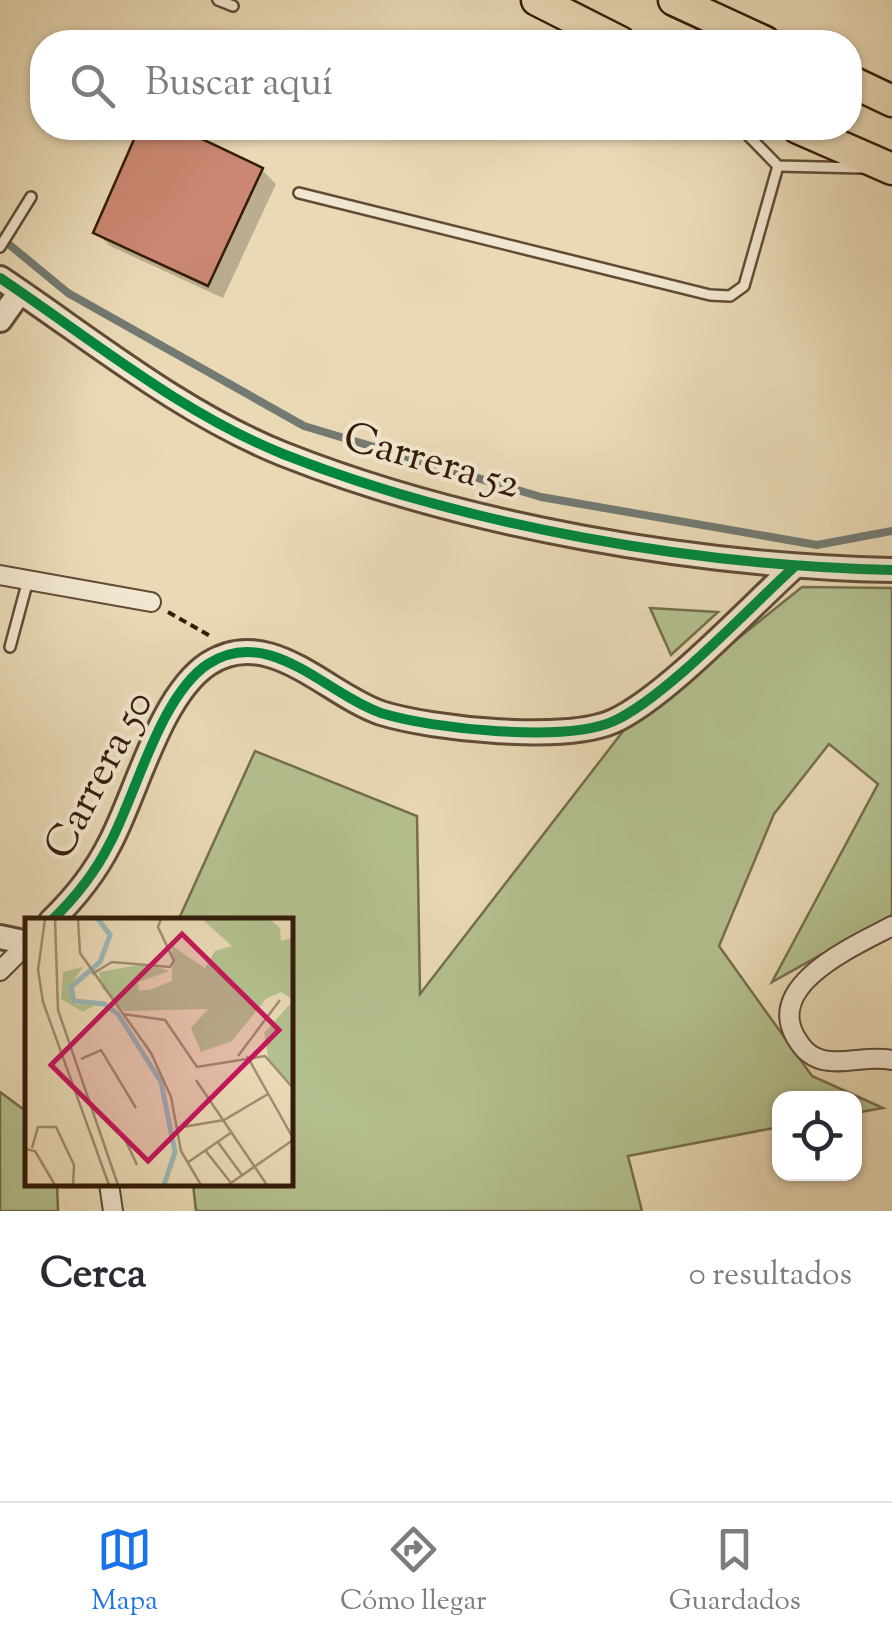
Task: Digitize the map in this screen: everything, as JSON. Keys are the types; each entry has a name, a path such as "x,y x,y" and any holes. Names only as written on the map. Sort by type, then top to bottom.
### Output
{"highway":[{"path":"538,0 597,30"},
{"path":"674,0 740,30"},
{"path":"862,87 892,101"},
{"path":"825,140 891,169"}],"street":[{"name":"Carrera 52","path":"0,278 191,408 282,454 481,516 794,568 892,570"},
{"path":"0,320 20,292"},
{"path":"238,652 268,654 381,712 427,722 572,734 614,721 644,701 794,568"},
{"path":"0,575 151,602"},
{"name":"Carrera 50","path":"70,912 109,846 171,709 189,680 210,663 238,652"},
{"path":"892,926 819,966 793,998 790,1026 803,1051 826,1061 857,1057 892,1060"},
{"path":"0,937 25,943"},
{"path":"0,970 25,946"},
{"path":"110,1186 113,1211"}],"lane":[{"path":"218,0 233,6"},
{"path":"753,140 778,166 891,169"},
{"path":"299,192 710,295 730,296 744,286 778,166"},
{"path":"0,247 31,197"},
{"path":"10,647 28,580"}],"path":[{"path":"151,602 238,652"}],"green space":[{"path":"802,587 892,588 892,915 772,982 878,784 829,744 774,814 719,946 812,1076 845,1091 772,1091 772,1128 628,1156 642,1211 196,1211 193,1186 292,1186 292,918 179,918 255,751 417,816 420,994 624,730"},
{"path":"650,608 718,612 671,655"},
{"path":"0,1092 25,1111 25,1186 57,1186 58,1211 0,1211"},
{"path":"862,1099 883,1108 862,1112"}],"building":[{"path":"134,140 204,140 263,168 208,286 93,233"}],"waterway":[{"path":"0,237 68,293 304,426 541,497 817,545 892,531"}],"cycle path":[{"path":"0,278 209,418 283,454 353,479 428,502 583,538 740,560 892,570"},
{"path":"54,918 98,864 163,721 176,698 208,664 231,654 253,652 275,657 381,713 432,724 533,732 592,728 614,721 658,693 793,568"}]}
